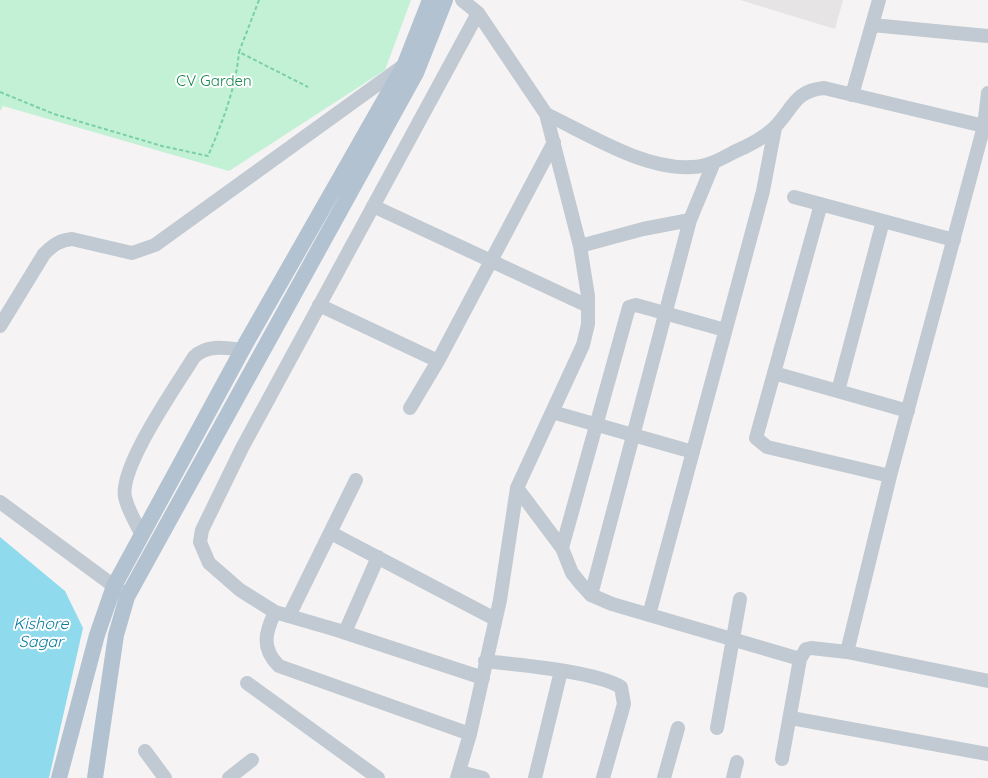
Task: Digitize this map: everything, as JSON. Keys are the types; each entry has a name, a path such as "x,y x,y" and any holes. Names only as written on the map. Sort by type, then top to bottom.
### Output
{"main road":[{"path":"60,778 97,635 114,586 243,350 405,64 430,0"},
{"path":"95,778 114,643 127,597 416,73 445,0"}],"street":[{"path":"462,0 478,13 546,114 580,246 588,306 588,324 583,345 516,488 495,619 483,678 459,775 483,778"},
{"path":"852,95 879,0"},
{"path":"478,13 242,448 201,536 200,542 209,563 240,590 282,614 345,632 483,678"},
{"path":"872,25 988,36"},
{"path":"0,326 44,254 52,246 62,240 72,239 132,253 155,245 405,64"},
{"path":"546,114 652,163 693,168 714,162 763,138 775,128 796,99 811,89 824,88 986,127"},
{"path":"847,652 890,476 986,127 988,93"},
{"path":"649,615 764,191 775,128"},
{"path":"410,408 438,361 554,142"},
{"path":"591,594 690,220 714,162"},
{"path":"794,197 954,240"},
{"path":"820,204 756,438 767,447 890,476"},
{"path":"373,206 588,306"},
{"path":"580,246 643,229 690,220"},
{"path":"838,391 883,221"},
{"path":"319,305 438,361"},
{"path":"562,548 598,425 629,308 636,306 725,330"},
{"path":"142,536 125,496 126,477 138,451 194,357 200,351 215,348 243,350"},
{"path":"774,373 908,411"},
{"path":"552,412 693,452"},
{"path":"356,480 331,533 282,614 269,624 266,640 268,655 279,666 470,734"},
{"path":"516,488 562,548 572,573 591,594 612,604 800,659"},
{"path":"0,502 127,597"},
{"path":"331,533 495,619"},
{"path":"345,632 378,557"},
{"path":"717,728 740,599"},
{"path":"782,759 791,718 800,659 803,653 811,648 847,652 988,681"},
{"path":"485,661 561,671 612,682 621,687 624,704 603,778"},
{"path":"535,778 561,671"},
{"path":"247,683 378,778"},
{"path":"791,718 988,754"},
{"path":"664,778 678,728"},
{"path":"144,751 165,778"},
{"path":"229,778 252,760"},
{"path":"732,778 737,762"}],"path":[{"path":"0,92 62,116 162,146 208,156 222,124 238,70 239,52 259,0"},
{"path":"239,52 308,87"}],"shaded area":[{"path":"740,0 843,0 835,29"}],"green space":[{"name":"CV Garden","path":"0,0 411,0 385,70 229,171 3,106 0,111"}],"water":[{"name":"Kishore Sagar","path":"0,537 65,591 83,628 49,778 0,778"}]}
